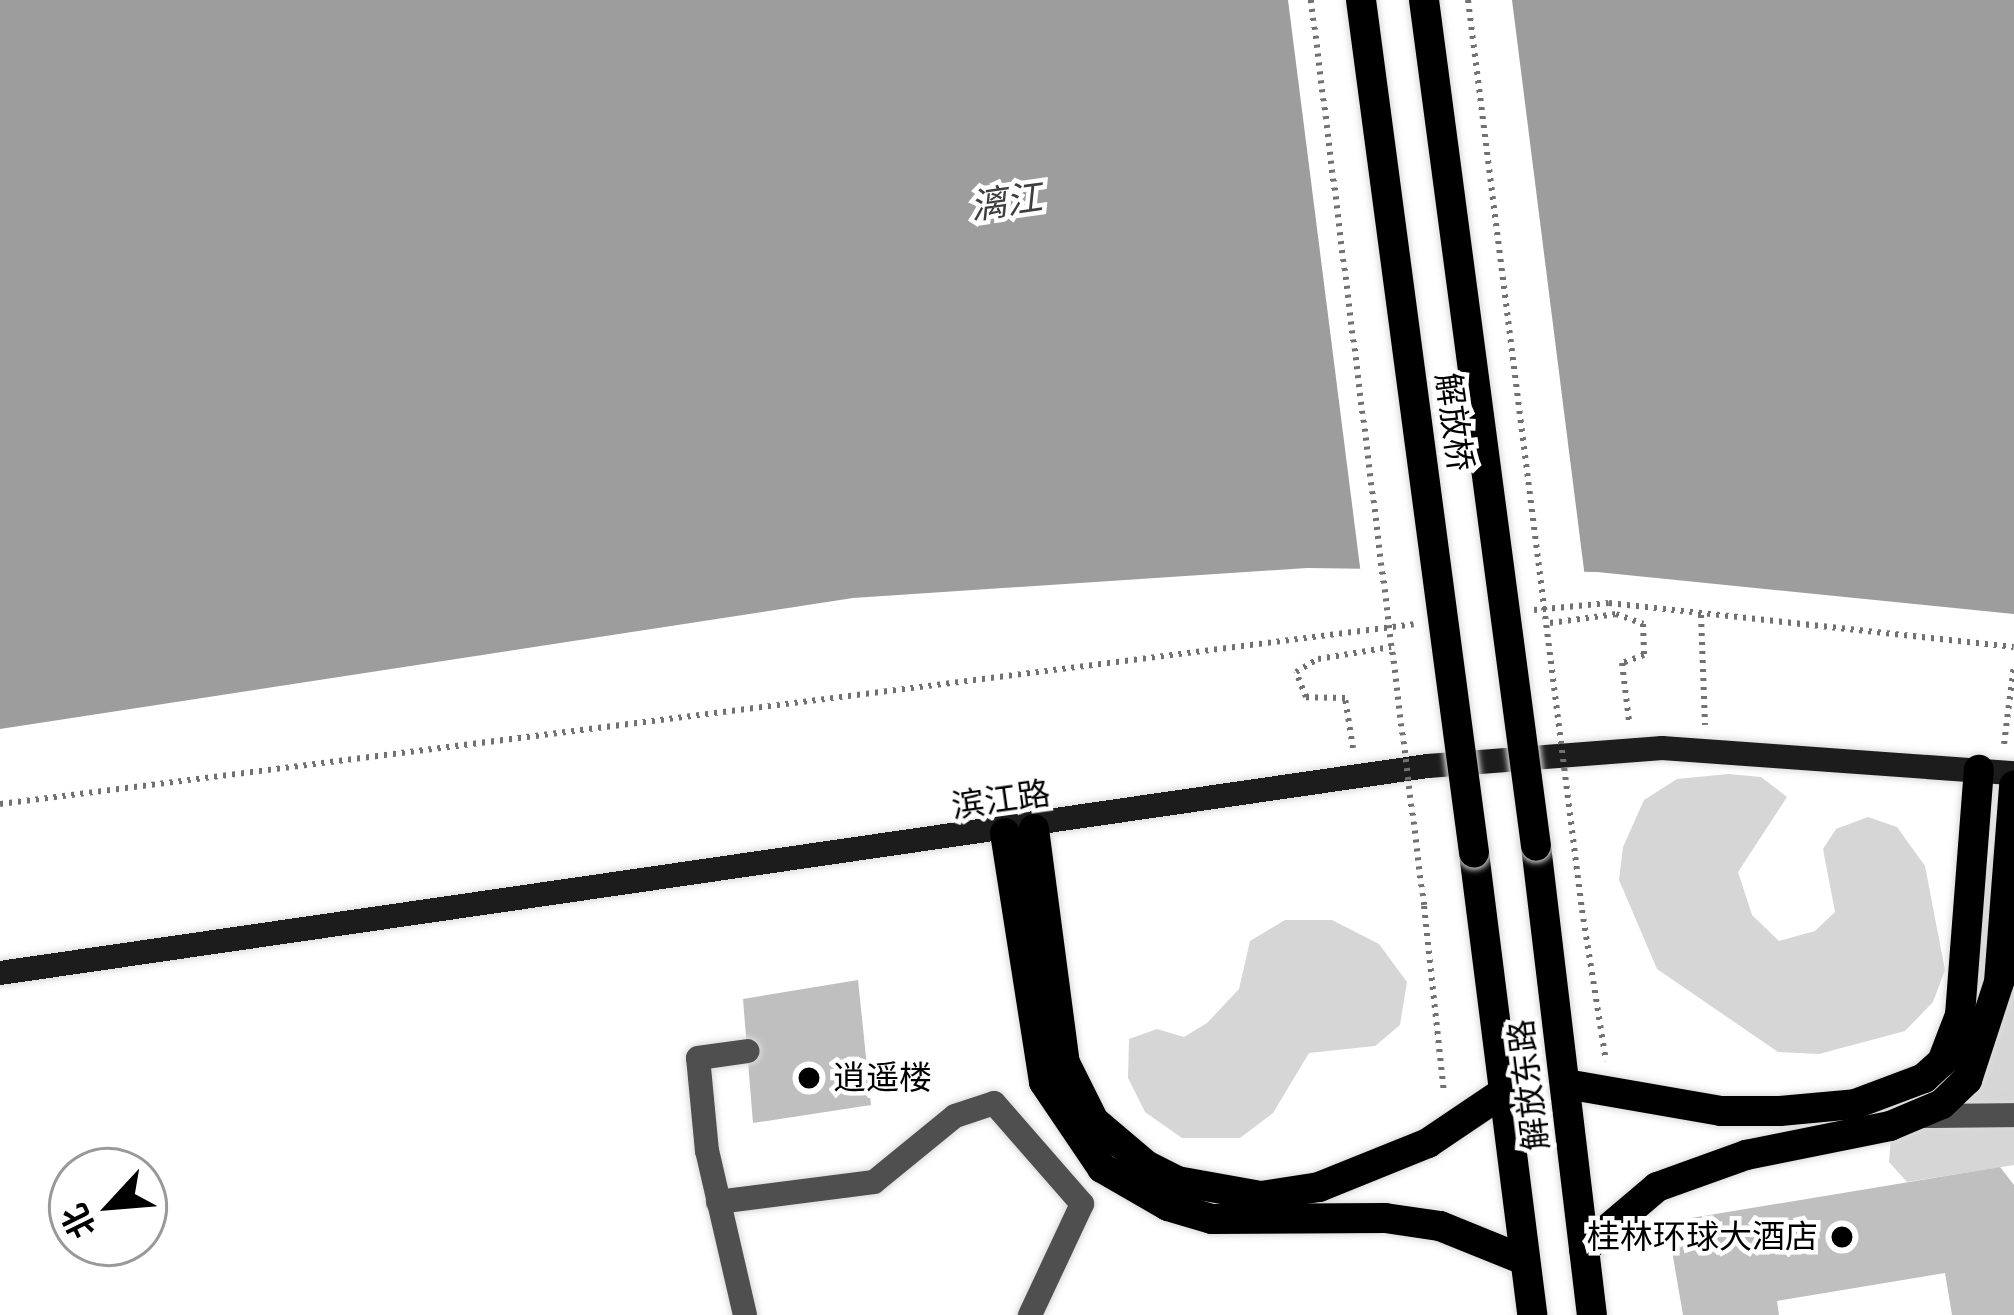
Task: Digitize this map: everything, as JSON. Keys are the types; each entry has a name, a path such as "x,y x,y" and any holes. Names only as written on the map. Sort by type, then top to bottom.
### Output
{"main road":[{"name":"解放桥","path":"1361,0 1474,854"},
{"name":"解放桥","path":"1424,0 1536,846"},
{"name":"滨江路","path":"0,973 1020,831 1358,778 1632,751 1706,751 2002,775"},
{"path":"1566,1084 1720,1111 1780,1111 1855,1104 1924,1078 1942,1062 1960,1015 2002,775"},
{"path":"1584,1249 1657,1187 1700,1169 1916,1116 1967,1080 1986,1037 1999,982 2002,775"},
{"path":"1020,831 1065,1064 1094,1120 1146,1165 1177,1181 1261,1196 1373,1168 1448,1130 1502,1093"},
{"path":"1020,831 1039,1067 1059,1111 1102,1168 1168,1206 1212,1219 1403,1221 1440,1226 1524,1260"},
{"name":"解放东路","path":"1536,846 1592,1315"},
{"name":"解放东路","path":"1474,854 1532,1315"}],"street":[{"path":"745,1315 718,1202 698,1058 748,1051"},
{"path":"718,1202 874,1182 956,1116 994,1103 1082,1204 1030,1315"},
{"path":"1916,1116 2014,1115"}],"path":[{"path":"1311,0 1448,1130"},
{"path":"1468,0 1550,623 1582,910 1612,1094"},
{"path":"1519,612 1609,603 2014,646"},
{"path":"1701,615 1706,751"},
{"path":"1550,623 1634,617 1649,644 1636,661 1622,663 1632,751"},
{"path":"0,804 1428,622"},
{"path":"1358,778 1345,698 1306,697 1295,679 1300,665 1390,647"},
{"path":"2002,775 2014,664"}],"shaded area":[{"path":"1728,774 1761,777 1787,797 1738,872 1752,915 1779,941 1815,931 1835,912 1823,849 1836,829 1868,817 1897,827 1925,866 1945,970 1933,1002 1905,1031 1819,1054 1778,1052 1657,969 1619,880 1623,847 1644,800 1677,779"},
{"path":"2014,828 2014,1165 1907,1182 1889,1162 1891,1137 1970,1104 1984,880 1995,842"},
{"path":"1285,920 1332,920 1379,944 1407,982 1400,1025 1375,1046 1309,1053 1273,1113 1240,1138 1182,1138 1145,1112 1128,1078 1129,1039 1157,1029 1184,1037 1207,1023 1239,989 1250,941"}],"water":[{"name":"漓江","path":"0,0 2014,0 2014,614 1597,572 1307,568 853,598 0,729"}],"pier":[{"path":"1288,0 1512,0 1585,578 1361,575"}],"building":[{"name":"逍遥楼","path":"858,980 871,1105 753,1123 743,999"},
{"path":"2000,1167 2014,1185 2014,1315 1952,1315 1945,1273 1777,1301 1779,1315 1683,1315 1667,1222"}],"place":[{"name":"逍遥楼","path":"809,1078"},
{"name":"桂林环球大酒店","path":"1842,1237"}]}
